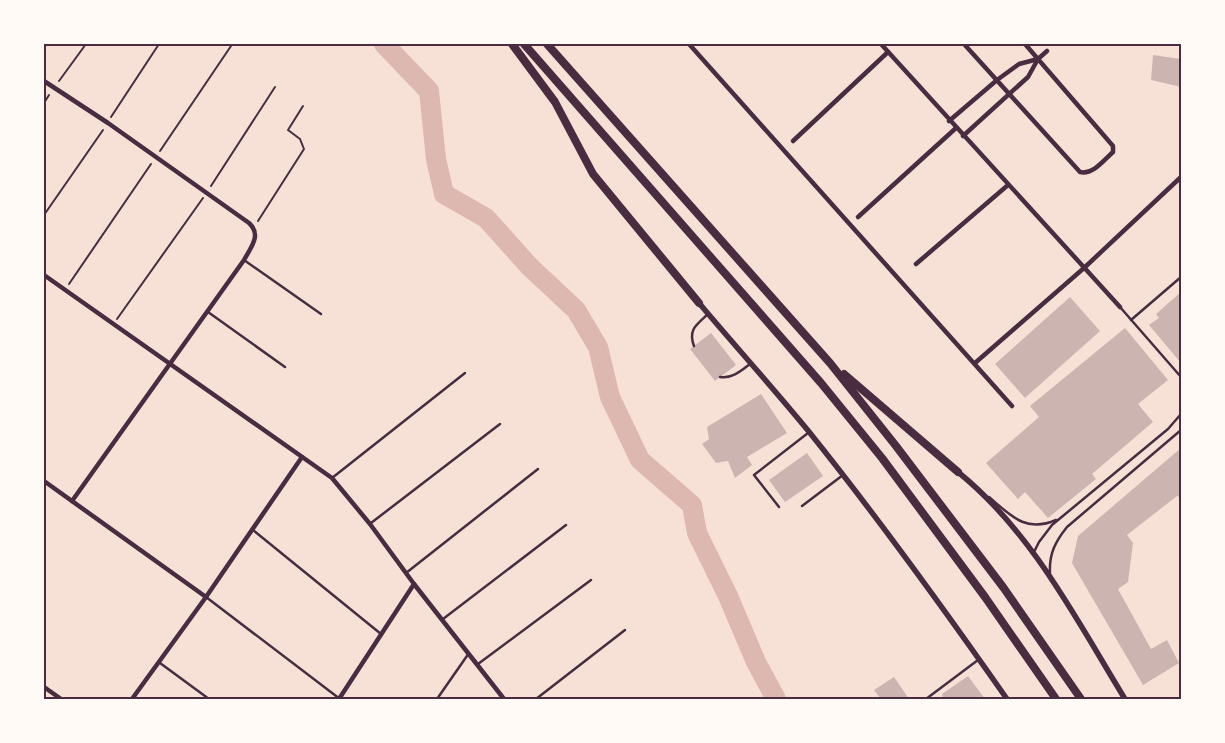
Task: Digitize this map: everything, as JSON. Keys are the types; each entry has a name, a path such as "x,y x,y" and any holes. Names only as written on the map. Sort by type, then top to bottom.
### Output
{"highway":[{"path":"512,44 555,102 593,174 699,303"},
{"path":"524,44 882,458 979,589 1056,699"},
{"path":"547,44 830,363 896,446 1003,587 1081,699"},
{"path":"830,363 958,472"}],"street":[{"path":"881,44 1120,307"},
{"path":"964,44 1080,172 1086,173 1091,171 1113,152 1113,146 1025,44"},
{"path":"692,45 1012,406"},
{"path":"963,136 1028,77 1038,59 1047,51"},
{"path":"793,142 888,52"},
{"path":"949,121 1019,64 1038,59"},
{"path":"44,80 207,192 254,227 256,231 256,240 244,260 72,502"},
{"path":"858,217 956,128"},
{"path":"975,363 1084,268 1181,177"},
{"path":"916,264 1008,185"},
{"path":"44,276 332,478 370,524 414,584 504,699"},
{"path":"699,303 809,432 843,475 1007,699"},
{"path":"132,699 253,530 302,456"},
{"path":"958,472 976,487 1034,552 1125,699"},
{"path":"44,481 206,597"},
{"path":"339,699 414,584"},
{"path":"44,687 61,699"}],"lane":[{"path":"244,260 321,314"},
{"path":"1131,320 1181,277"},
{"path":"1120,307 1181,377"},
{"path":"208,312 285,367"},
{"path":"694,346 691,338 693,329 708,314"},
{"path":"720,377 728,378 750,364"},
{"path":"332,478 465,373"},
{"path":"1034,552 1045,533 1060,518 1168,429 1181,414"},
{"path":"370,524 500,424"},
{"path":"1050,577 1052,550 1058,538 1067,528 1181,430"},
{"path":"779,507 754,475 809,432"},
{"path":"406,573 538,469"},
{"path":"802,506 843,475"},
{"path":"976,487 1015,519 1028,524 1039,526 1060,518"},
{"path":"442,619 566,525"},
{"path":"253,530 381,634"},
{"path":"477,665 591,580"},
{"path":"206,597 339,699"},
{"path":"536,699 625,630"},
{"path":"437,699 469,652"},
{"path":"926,699 979,660"},
{"path":"160,662 209,699"}],"path":[{"path":"44,103 86,44"},
{"path":"44,215 108,123 159,44"},
{"path":"65,290 231,46"},
{"path":"113,324 207,192 275,87"},
{"path":"254,227 302,155 303,144 300,139 288,130 303,106"}],"building":[{"path":"1153,55 1181,59 1181,87 1151,80"},
{"path":"1181,292 1181,363 1149,325 1159,318 1156,314"},
{"path":"1070,297 1100,331 1025,398 995,364"},
{"path":"1125,328 1168,380 1138,404 1153,422 1092,474 1096,479 1048,518 1025,492 1018,499 986,463 1039,417 1030,406"},
{"path":"711,333 736,365 715,381 690,349"},
{"path":"761,394 787,433 747,457 752,465 735,478 728,461 716,463 702,444 709,439 707,427"},
{"path":"1181,448 1181,498 1177,496 1127,535 1133,543 1128,582 1118,589 1151,649 1167,640 1179,663 1143,685 1072,563 1078,536"},
{"path":"807,453 823,476 785,502 769,480"},
{"path":"968,676 985,699 943,699 942,694"},
{"path":"894,677 909,699 881,699 874,690"}],"waterway":[{"path":"384,44 429,91 436,159 444,194 486,218 530,267 576,310 598,347 610,397 640,460 692,505 697,533 728,596 756,662 776,699"}]}
